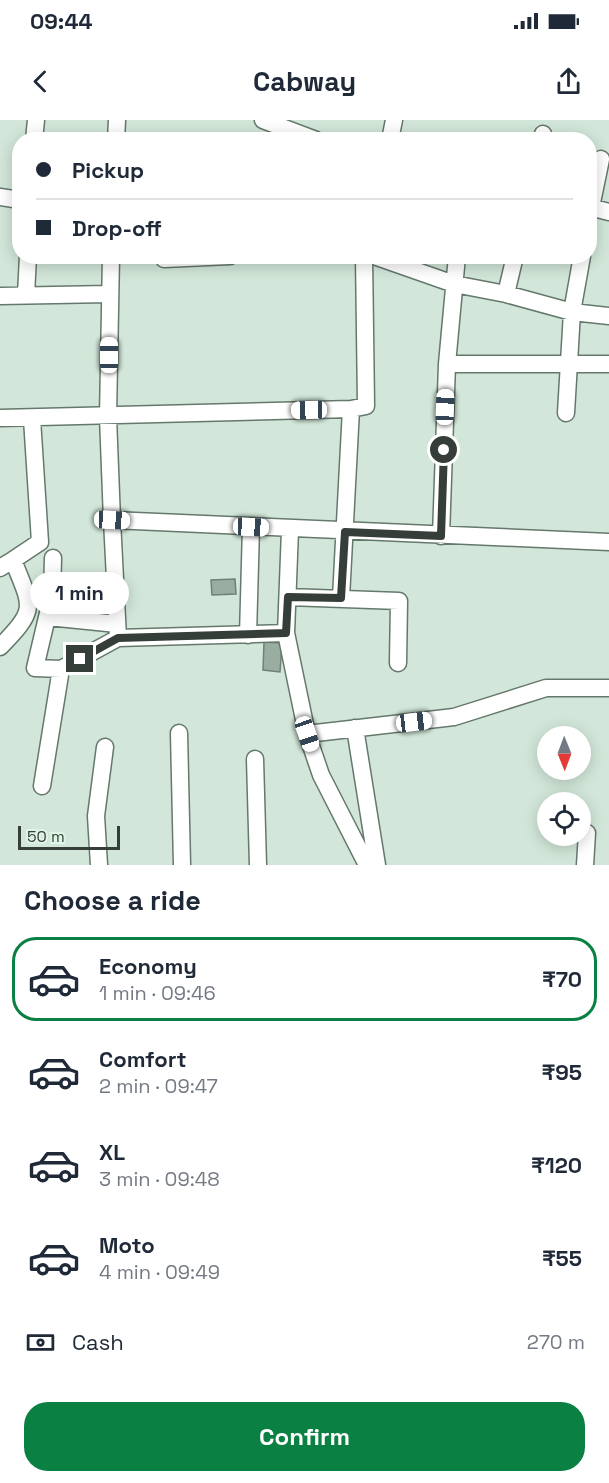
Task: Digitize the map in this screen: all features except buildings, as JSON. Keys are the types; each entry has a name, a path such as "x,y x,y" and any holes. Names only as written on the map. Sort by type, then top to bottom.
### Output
{"street":[{"path":"263,120 295,132"},
{"path":"597,177 601,159"},
{"path":"26,295 28,264"},
{"path":"111,264 108,417 117,631"},
{"path":"0,418 108,417 351,409 366,406 364,264"},
{"path":"397,264 454,284 506,294 572,312 609,316"},
{"path":"441,536 447,364 456,264"},
{"path":"506,294 513,264"},
{"path":"566,413 572,312 581,264"},
{"path":"0,296 109,294"},
{"path":"447,364 609,364"},
{"path":"341,598 351,409"},
{"path":"0,647 24,623 28,613 29,600 7,564 40,542 32,418"},
{"path":"112,520 290,530 609,542"},
{"path":"248,635 251,527"},
{"path":"290,530 286,633 307,734 321,775 365,864"},
{"path":"53,558 52,596 35,668 61,669 117,631"},
{"path":"288,597 399,601 398,663"},
{"path":"48,617 117,631 248,635 286,633"},
{"path":"42,786 61,669"},
{"path":"307,734 454,717 546,688 609,688"},
{"path":"355,728 365,864"},
{"path":"179,733 182,865"},
{"path":"99,865 96,816 105,747"},
{"path":"255,759 258,865"},
{"path":"585,865 586,846"}],"route":[{"path":"80,659 118,638 286,633 288,597 341,598 345,532 441,536 444,450"}]}
